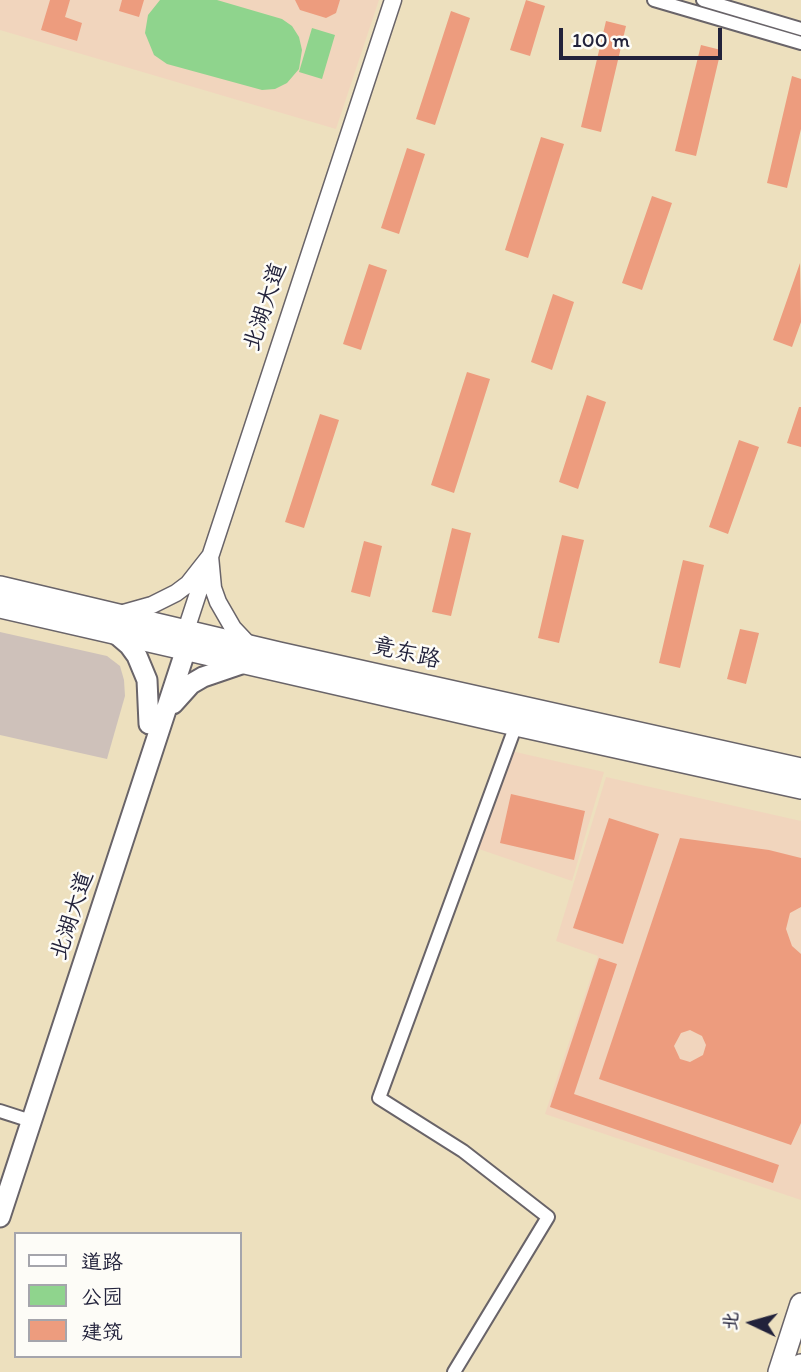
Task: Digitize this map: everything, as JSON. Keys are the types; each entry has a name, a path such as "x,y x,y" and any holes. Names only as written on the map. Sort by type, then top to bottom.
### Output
{"main road":[{"name":"竟东路","path":"0,587 182,642 801,769"},
{"name":"竟东路","path":"0,607 118,623"},
{"path":"118,623 147,680 155,725"},
{"name":"北湖大道","path":"0,1217 26,1120 182,642"},
{"name":"竟东路","path":"246,654 516,725 801,788"},
{"path":"155,725 191,684 246,654"},
{"name":"北湖大道","path":"0,1181 26,1120"},
{"path":"779,1372 801,1304"},
{"path":"799,1372 801,1365"}],"street":[{"name":"北湖大道","path":"182,642 393,0"},
{"path":"654,0 801,43"},
{"path":"702,0 801,29"},
{"path":"118,623 176,593 188,584 210,556"},
{"path":"210,556 213,588 218,603 246,654"},
{"path":"454,1372 548,1217 463,1151 379,1098 516,725"},
{"path":"0,1111 26,1120"}],"shaded area":[{"path":"0,0 379,0 336,129 0,30"},
{"path":"0,632 107,656 120,666 125,696 107,759 0,735"},
{"path":"511,751 604,772 572,881 476,848"},
{"path":"606,777 801,821 801,1200 545,1114 598,956 556,941"}],"green space":[{"path":"160,0 217,0 282,19 292,26 299,37 302,50 299,69 287,83 275,89 262,90 167,64 154,55 145,33 148,15"},
{"path":"312,28 335,35 322,79 299,72"}],"building":[{"path":"50,0 70,0 65,17 82,23 77,41 41,30"},
{"path":"122,0 144,0 139,17 119,11"},
{"path":"295,0 340,0 336,13 326,18 300,10"},
{"path":"526,0 545,6 530,56 510,50"},
{"path":"451,11 470,18 435,125 416,119"},
{"path":"606,21 626,26 601,132 581,127"},
{"path":"701,45 721,50 696,156 675,151"},
{"path":"792,76 801,79 801,129 787,188 767,183"},
{"path":"541,137 564,144 528,258 505,250"},
{"path":"407,148 425,154 399,234 381,228"},
{"path":"652,196 672,203 642,290 622,283"},
{"path":"800,263 801,322 792,347 773,340"},
{"path":"369,264 387,270 361,350 343,344"},
{"path":"553,294 574,302 552,370 531,362"},
{"path":"467,372 490,379 454,493 431,485"},
{"path":"587,395 606,402 578,489 559,482"},
{"path":"801,407 801,447 787,443"},
{"path":"320,414 339,420 304,528 285,522"},
{"path":"739,440 759,447 728,534 709,527"},
{"path":"452,528 471,533 451,616 432,612"},
{"path":"562,535 584,540 559,643 538,638"},
{"path":"364,541 382,546 370,597 351,592"},
{"path":"683,560 704,565 680,668 659,663"},
{"path":"740,629 759,633 746,684 727,679"},
{"path":"511,794 585,811 574,860 500,843"},
{"path":"609,818 659,834 623,944 573,928"},
{"path":"680,838 769,850 801,858 801,907 790,913 786,929 792,946 801,954 801,1123 791,1145 599,1079","holes":["690,1030 702,1036 706,1045 703,1055 690,1062 680,1059 674,1046 681,1033"]},
{"path":"599,958 617,964 574,1094 779,1165 773,1183 550,1107"}]}
